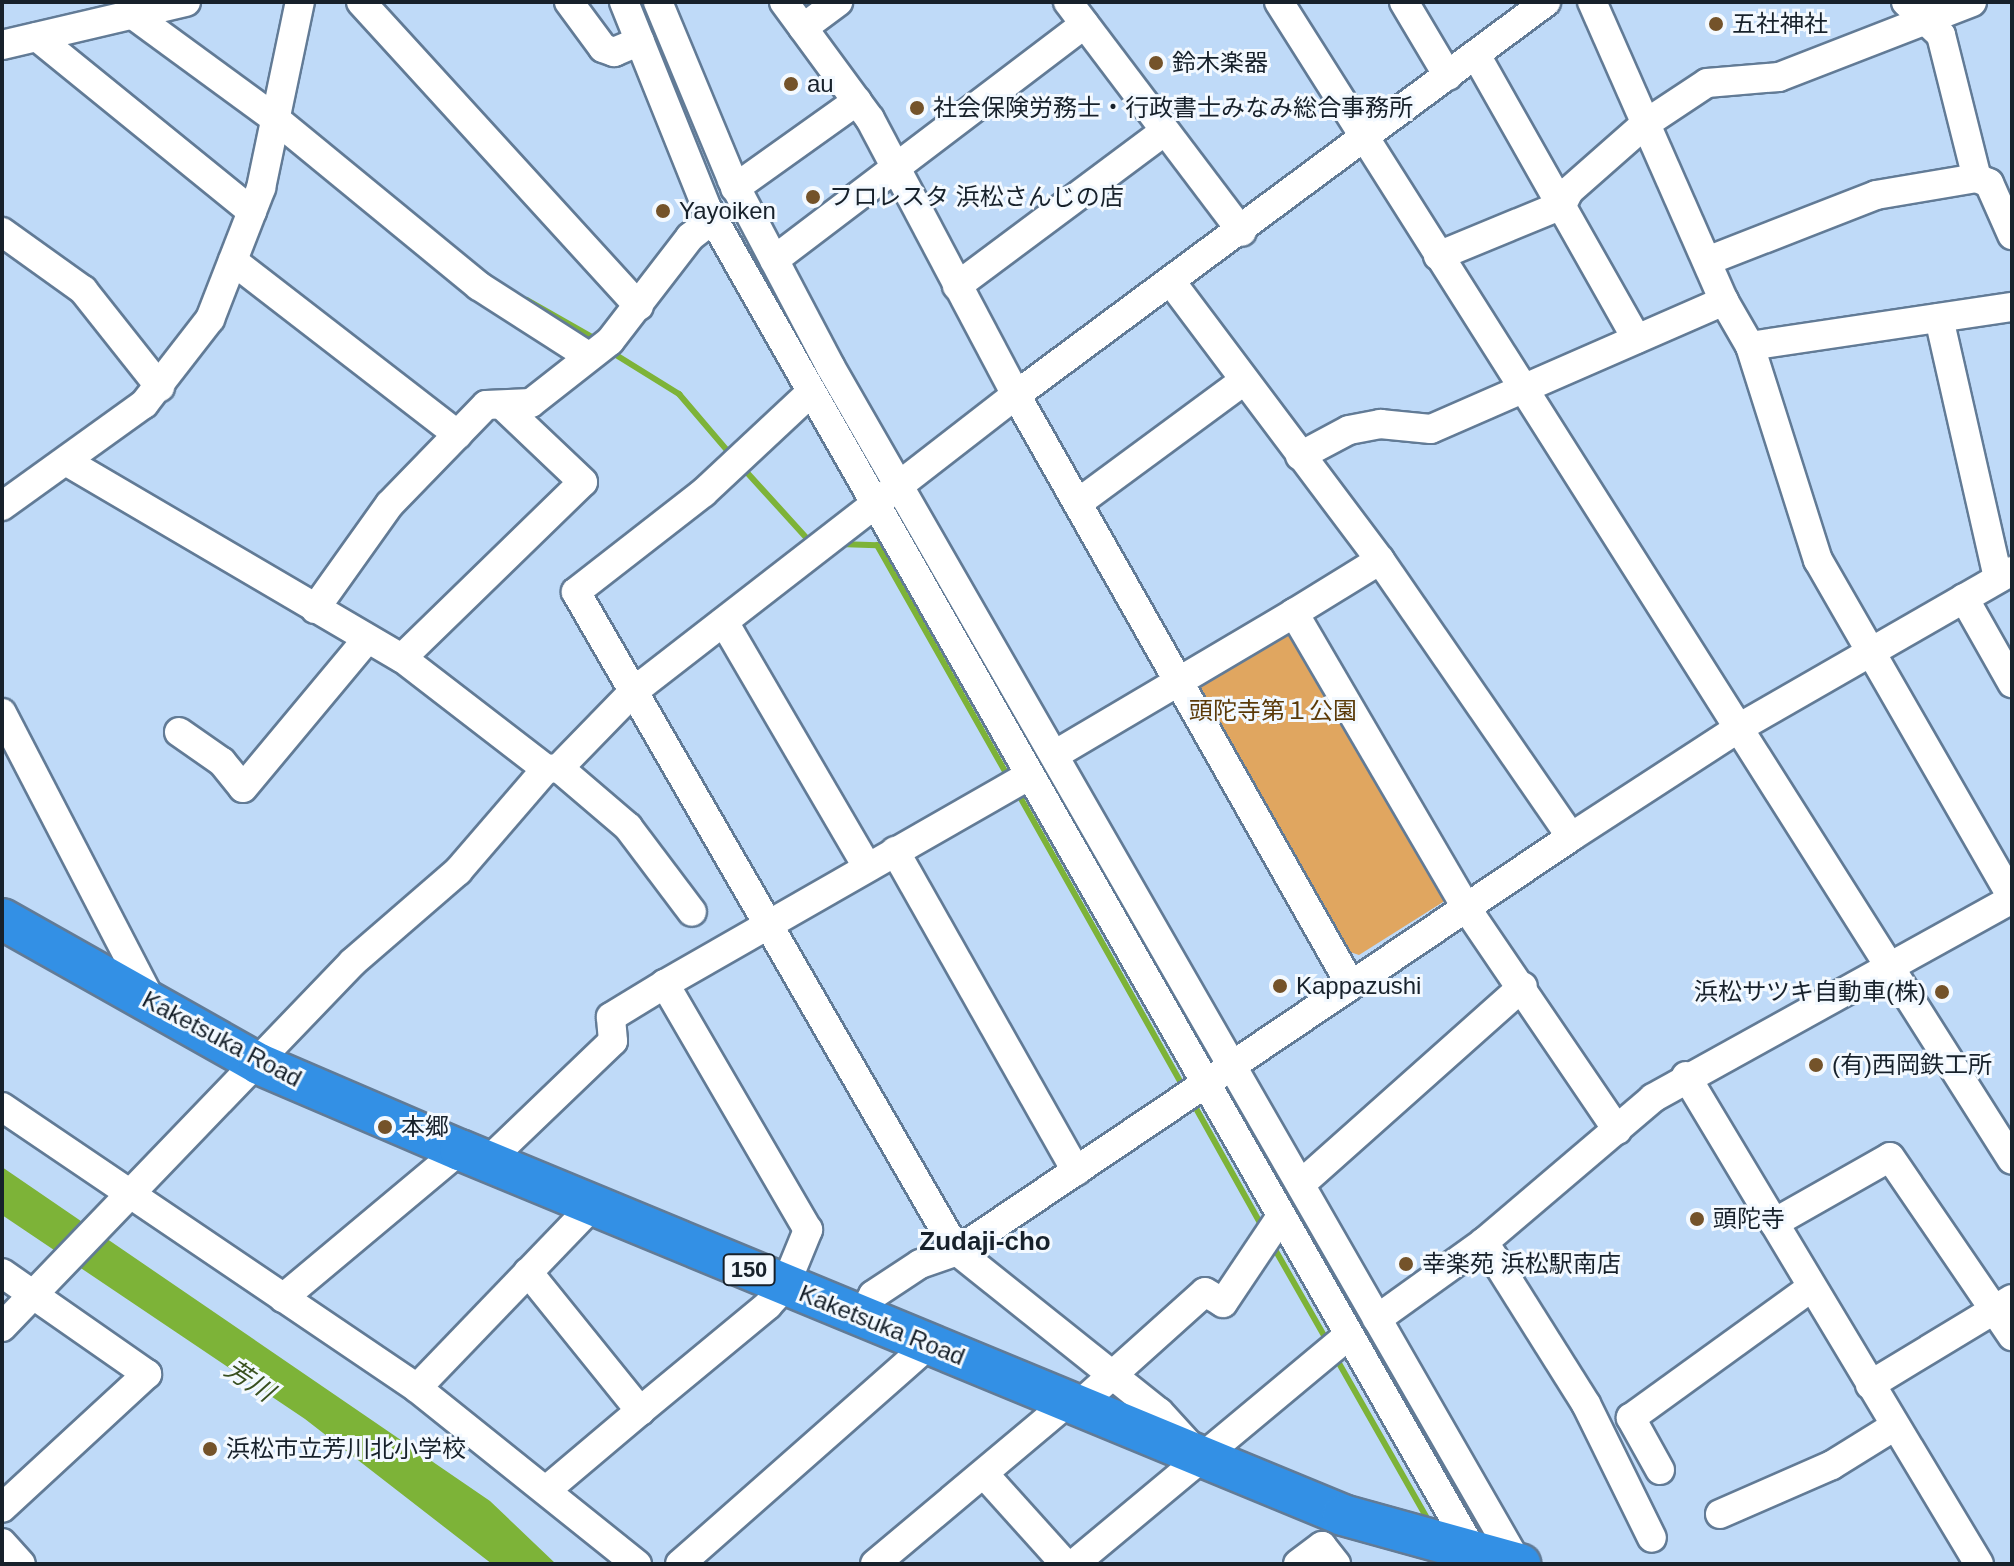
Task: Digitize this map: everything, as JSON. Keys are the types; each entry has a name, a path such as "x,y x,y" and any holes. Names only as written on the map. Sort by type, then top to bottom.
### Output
{"highway":[{"name":"Kaketsuka Road","path":"2,919 259,1064 785,1286 1199,1455 1334,1542 1476,1556 1519,1564"}],"street":[{"path":"2,45 186,2"},
{"path":"2,506 69,463 160,387 210,319 252,212 278,121 300,2"},
{"path":"361,2 639,306"},
{"path":"569,2 603,48 614,52 640,41"},
{"path":"624,2 713,219 1280,1218 1476,1556"},
{"path":"658,2 735,188 774,260 1056,754 1229,1065 1301,1184 1519,1564"},
{"path":"784,2 857,101 1176,684 1349,982"},
{"path":"803,28 838,2"},
{"path":"1279,2 2012,1160"},
{"path":"1404,2 1448,76"},
{"path":"2,1327 384,932 458,871 552,768 634,691 1016,395 1242,232 1546,2"},
{"path":"1377,1319 1484,1242 1686,1076 2012,898 1818,560 1750,346 1724,301 1592,2"},
{"path":"1438,256 1562,205 1569,191 1645,124 1707,83 1779,77 1915,12 1972,2"},
{"path":"1915,12 1941,35 2012,235"},
{"path":"774,260 894,166 1076,13 1242,232"},
{"path":"132,14 278,121 384,215 588,356"},
{"path":"37,37 252,212"},
{"path":"1476,55 1637,339"},
{"path":"735,188 857,101"},
{"path":"957,286 1165,131"},
{"path":"1707,261 1876,195 1993,180"},
{"path":"315,609 390,504 486,405 531,403 588,356 639,306 690,237 713,219"},
{"path":"2,232 83,290 160,387"},
{"path":"233,261 458,435"},
{"path":"1172,283 1242,382 1380,560 1571,837"},
{"path":"1300,456 1349,430 1380,424 1431,429 1724,301"},
{"path":"1750,346 2012,307"},
{"path":"861,1317 873,1295 920,1264 957,1251 1349,982 1737,729 2005,574 1939,318"},
{"path":"1078,503 1242,382"},
{"path":"810,393 703,493 576,592 957,1251 1112,1375 1199,1455"},
{"path":"402,658 583,482 502,405"},
{"path":"69,463 402,658 628,827 692,912"},
{"path":"1056,754 1380,560"},
{"path":"1964,598 2012,683"},
{"path":"1294,613 1465,906 1523,986 1617,1130"},
{"path":"724,622 867,867"},
{"path":"179,732 222,762 243,788 367,639"},
{"path":"2,713 153,1004"},
{"path":"283,1298 474,1156 613,1041 611,1017 768,923 1028,776"},
{"path":"895,851 1076,1171"},
{"path":"549,1488 785,1286 808,1230 665,984"},
{"path":"1301,1184 1523,986"},
{"path":"1686,1076 1979,1564"},
{"path":"2,1107 129,1199 417,1388 549,1488 637,1564"},
{"path":"1774,1223 1890,1157 2003,1304 2012,1336"},
{"path":"417,1388 593,1205"},
{"path":"875,1564 1112,1375 1205,1292 1223,1303 1280,1218"},
{"path":"1484,1242 1586,1404 1652,1538"},
{"path":"528,1272 640,1411"},
{"path":"2,1273 147,1374 2,1508"},
{"path":"1660,1470 1631,1418 1812,1287"},
{"path":"1870,1385 2003,1304"},
{"path":"1074,1564 1199,1455 1348,1336"},
{"path":"680,1564 928,1345"},
{"path":"1720,1514 1832,1465 1895,1426"},
{"path":"985,1475 1065,1564"},
{"path":"1298,1564 1334,1542"},
{"path":"2,1543 21,1564"}],"green space":[{"name":"頭陀寺第１公園","path":"1288,628 1445,891 1443,902 1359,955 1350,952 1191,692 1193,683"}],"water":[{"name":"芳川","path":"2,1167 490,1501 556,1564 492,1564 305,1419 2,1215"}],"waterway":[{"path":"527,300 597,340"},
{"path":"608,350 679,394 732,456"},
{"path":"742,467 812,544"},
{"path":"839,544 877,545 1008,777"},
{"path":"1016,790 1185,1090"},
{"path":"1193,1103 1264,1230"},
{"path":"1273,1246 1329,1344"},
{"path":"1336,1358 1429,1522"}],"place":[{"name":"五社神社","path":"1716,24"},
{"name":"鈴木楽器","path":"1156,63"},
{"name":"au","path":"791,84"},
{"name":"社会保険労務士・行政書士みなみ総合事務所","path":"917,108"},
{"name":"フロレスタ 浜松さんじの店","path":"813,197"},
{"name":"Yayoiken","path":"663,211"},
{"name":"Kappazushi","path":"1280,986"},
{"name":"浜松サツキ自動車(株)","path":"1942,992"},
{"name":"(有)西岡鉄工所","path":"1816,1065"},
{"name":"本郷","path":"385,1127"},
{"name":"頭陀寺","path":"1697,1219"},
{"name":"幸楽苑 浜松駅南店","path":"1406,1264"},
{"name":"浜松市立芳川北小学校","path":"210,1449"}],"district":[{"name":"Zudaji-cho","path":"985,1242"}]}
